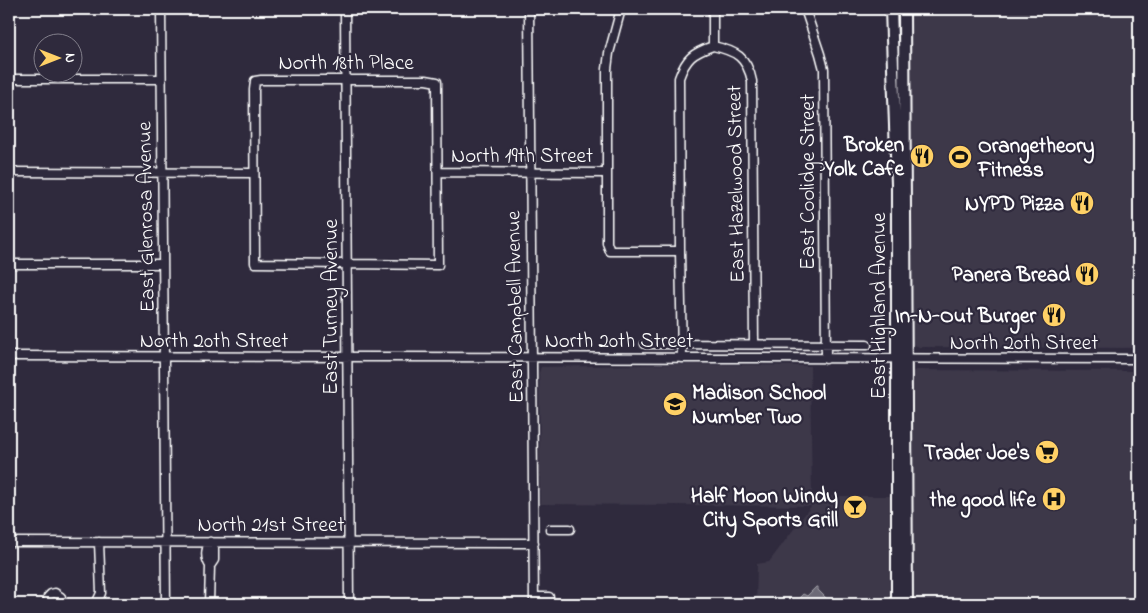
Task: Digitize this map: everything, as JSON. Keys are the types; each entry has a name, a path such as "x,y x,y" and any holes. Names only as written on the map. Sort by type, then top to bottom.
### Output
{"main road":[{"name":"East Highland Avenue","path":"892,9 901,184"},
{"name":"East Highland Avenue","path":"897,604 904,9"},
{"name":"East Highland Avenue","path":"901,359 907,604"}],"street":[{"name":"East Glenrosa Avenue","path":"161,9 166,604"},
{"name":"East Turney Avenue","path":"345,9 349,604"},
{"name":"East Campbell Avenue","path":"529,9 534,601"},
{"path":"621,9 609,53 607,69 607,243 610,251 680,252"},
{"path":"682,358 680,78 684,65 693,55 713,46 713,9"},
{"name":"East Coolidge Street","path":"805,9 824,69 826,359"},
{"name":"East Hazelwood Street","path":"713,46 738,55 749,70 752,81 754,344"},
{"path":"9,79 161,79"},
{"name":"North 18th Place","path":"254,173 255,81 261,80 426,80 437,82 438,172"},
{"path":"9,172 254,173 255,263 347,265 438,265 438,172"},
{"name":"North 19th Street","path":"438,172 606,173"},
{"path":"9,264 162,264"},
{"name":"North 20th Street","path":"645,344 867,344"},
{"name":"North 20th Street","path":"9,356 1139,360"},
{"path":"550,529 570,529"},
{"name":"North 21st Street","path":"9,542 349,541 534,543"},
{"path":"96,604 101,594 99,542"},
{"path":"209,604 210,566 214,560 214,549 210,542"},
{"path":"50,604 48,598 51,594 56,593 61,597 60,604"},
{"path":"534,601 549,597"}],"shaded area":[{"path":"908,9 1139,9 1139,348 919,347 912,344 910,339"},
{"name":"Madison School Number Two","path":"689,364 810,366 812,496 891,496 893,604 756,604 757,564 769,562 811,506 540,504 539,373 541,367"},
{"path":"916,370 1139,371 1139,604 912,604 910,375"},
{"path":"816,587 826,598 824,601 827,604 797,604 802,599 800,597 803,594 807,596"}],"place":[{"name":"Broken Yolk Cafe","path":"922,156"},
{"name":"Orangetheory Fitness","path":"960,157"},
{"name":"NYPD Pizza","path":"1082,203"},
{"name":"Panera Bread","path":"1087,274"},
{"name":"In-N-Out Burger","path":"1054,315"},
{"name":"Madison School Number Two","path":"675,404"},
{"name":"Trader Joe's","path":"1047,452"},
{"name":"the good life","path":"1054,499"},
{"name":"Half Moon Windy City Sports Grill","path":"855,507"}]}
